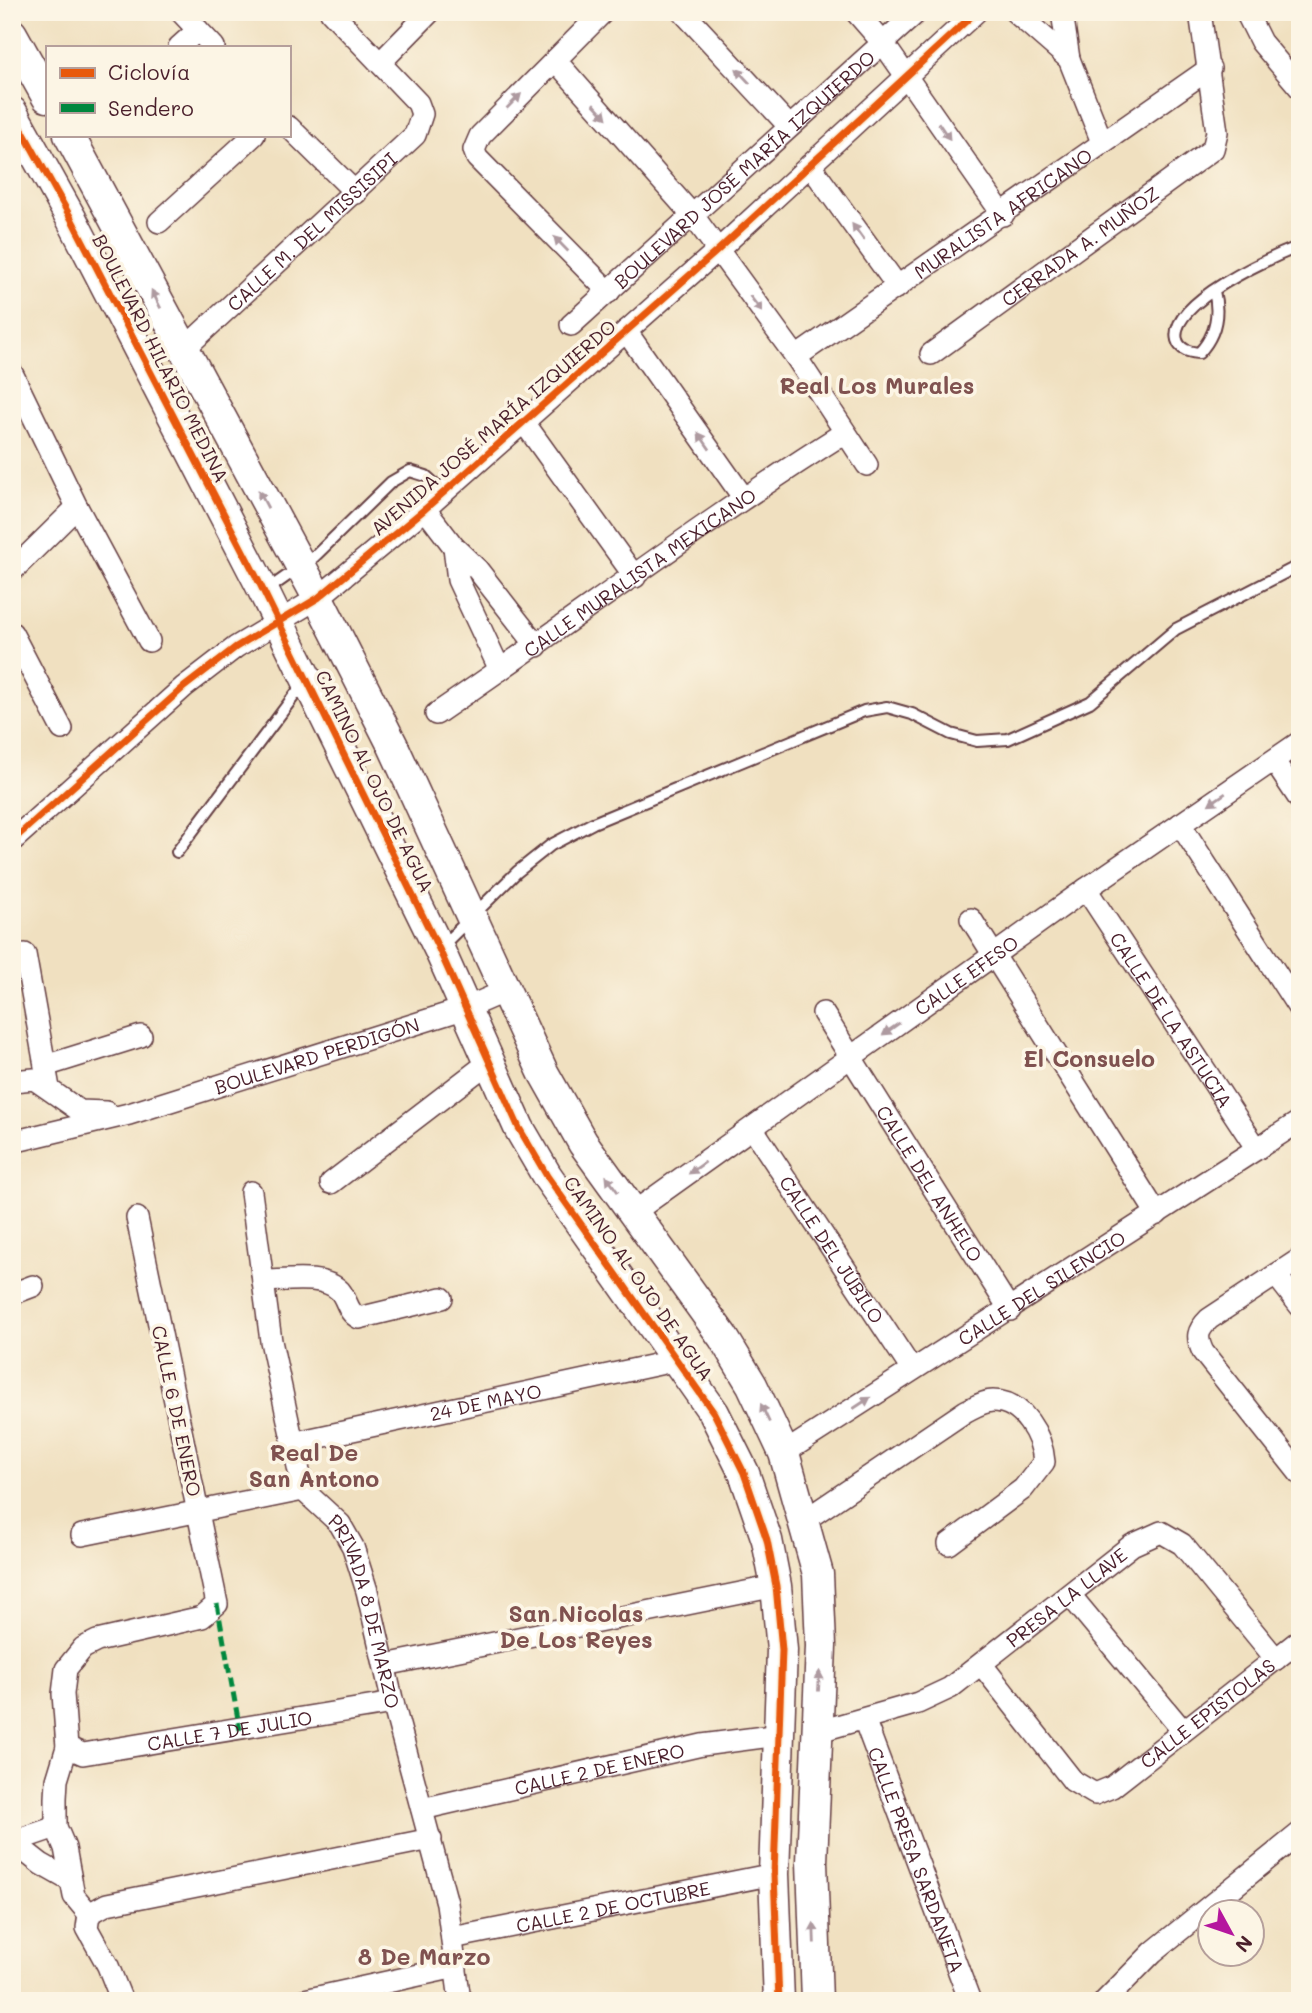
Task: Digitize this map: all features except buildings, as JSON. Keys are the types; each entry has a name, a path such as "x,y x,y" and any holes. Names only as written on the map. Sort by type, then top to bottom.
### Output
{"street":[{"path":"181,12 213,46"},
{"path":"331,12 380,63 430,12"},
{"path":"603,12 474,144 477,158 609,292"},
{"path":"683,12 789,126"},
{"path":"856,12 883,43 1003,215"},
{"name":"BOULEVARD JOSÉ MARÍA IZQUIERDO","path":"571,325 917,12"},
{"name":"AVENIDA JOSÉ MARÍA IZQUIERDO","path":"12,841 184,687 278,620 318,598 425,509 717,251 976,12"},
{"path":"1016,12 1069,59"},
{"path":"1062,12 1069,59 1102,142"},
{"path":"1200,12 1210,68"},
{"path":"1248,19 1300,88"},
{"path":"180,46 198,30"},
{"path":"12,34 46,95"},
{"path":"555,60 694,216 796,357 867,465"},
{"name":"CALLE M. DEL MISSISIPI","path":"183,350 356,193 415,135 422,114 418,103 380,63"},
{"name":"CERRADA A. MUÑOZ","path":"931,354 1205,158 1218,141 1210,68"},
{"name":"MURALISTA AFRICANO","path":"796,357 1210,68"},
{"name":"BOULEVARD HILARIO MEDINA","path":"12,112 72,220 278,620"},
{"path":"290,128 356,193"},
{"name":"BOULEVARD HILARIO MEDINA","path":"70,136 318,598"},
{"path":"159,222 253,136"},
{"path":"810,165 898,287"},
{"path":"626,331 743,497"},
{"path":"12,373 19,408 149,641"},
{"path":"523,421 635,577"},
{"name":"CALLE MURALISTA MEXICANO","path":"436,714 635,577 743,497 844,433"},
{"path":"12,571 77,508"},
{"path":"425,509 454,547 477,569 537,646"},
{"path":"454,547 458,579 500,670"},
{"name":"CAMINO AL OJO DE AGUA","path":"318,598 393,746 503,992 543,1072 583,1143 723,1337 752,1385 784,1453 818,1574 821,1646 812,1862 817,2001"},
{"name":"CAMINO AL OJO DE AGUA","path":"278,620 439,949 519,1128 547,1176 714,1413 744,1473 767,1540 776,1587 782,1650 774,1874 779,2001"},
{"path":"12,633 62,729"},
{"name":"CALLE EFESO","path":"634,1212 1086,888 1300,742"},
{"path":"1274,761 1300,800"},
{"path":"1180,824 1300,1010"},
{"name":"CALLE DE LA ASTUCIA","path":"1086,888 1257,1149"},
{"path":"971,919 1157,1214"},
{"path":"25,954 49,1088"},
{"name":"BOULEVARD PERDIGÓN","path":"12,1142 129,1114 466,1008 503,992"},
{"name":"CALLE DEL ANHELO","path":"823,1013 1010,1310"},
{"path":"45,1066 141,1036"},
{"path":"331,1183 489,1062"},
{"name":"BOULEVARD PERDIGÓN","path":"12,1081 34,1079 79,1111 129,1114"},
{"name":"CALLE DEL SILENCIO","path":"784,1453 1300,1121"},
{"name":"CALLE DEL JÚBILO","path":"753,1129 912,1370"},
{"path":"82,1535 199,1514 303,1490 271,1341 251,1192"},
{"name":"CALLE 6 DE ENERO","path":"67,1748 64,1680 66,1669 83,1648 97,1641 202,1617 217,1604 137,1218"},
{"path":"1300,1259 1209,1319 1199,1328 1197,1339 1203,1352 1300,1474"},
{"path":"1276,1275 1300,1306"},
{"path":"264,1281 323,1282 331,1285 341,1293 351,1314 359,1318 442,1298"},
{"path":"12,1294 33,1286"},
{"name":"24 DE MAYO","path":"292,1443 678,1360"},
{"path":"805,1520 966,1411 994,1401 1009,1405 1026,1417 1039,1440 1044,1462 1023,1489 950,1544"},
{"name":"PRIVADA 8 DE MARZO","path":"303,1490 340,1524 353,1546 367,1591 393,1703 431,1839 452,1938 460,2001"},
{"name":"PRESA LA LLAVE","path":"816,1732 918,1703 950,1688 1132,1545 1161,1532 1182,1544 1276,1659"},
{"path":"385,1665 776,1587"},
{"path":"1070,1595 1183,1731"},
{"name":"CALLE EPISTOLAS","path":"982,1665 1073,1781 1095,1794 1112,1787 1300,1640"},
{"name":"CALLE 7 DE JULIO","path":"67,1748 83,1754 393,1703"},
{"name":"CALLE PRESA SARDANETA","path":"864,1719 970,2001"},
{"name":"CALLE 2 DE ENERO","path":"422,1809 702,1745 779,1735"},
{"path":"67,1748 57,1780 57,1827 65,1848 74,1896 89,1914 87,1928 108,1966 122,2001"},
{"path":"12,1842 57,1827"},
{"path":"1105,2001 1153,1952 1300,1833"},
{"path":"89,1914 107,1905 431,1839"},
{"path":"12,1842 41,1864 71,1881"},
{"name":"CALLE 2 DE OCTUBRE","path":"452,1938 774,1874"},
{"path":"300,2001 324,1998 456,1967"}],"lane":[{"path":"1214,291 1219,310 1208,344 1199,353 1187,351 1179,345 1175,334 1183,317 1214,291 1266,260 1300,246"},
{"path":"264,592 301,568 391,482 410,471 426,476 444,492"},
{"path":"439,949 517,872 551,845 593,823 864,711 887,707 912,714 951,734 976,741 1007,739 1090,702 1116,683 1156,644 1176,629 1300,565"},
{"path":"177,852 307,679"}],"marked path":[{"path":"217,1604 240,1730"}],"cycle path":[{"path":"12,841 184,687 236,647 318,598 425,509 717,251 976,12"},
{"path":"12,112 72,220 259,582 439,949 519,1128 547,1176 714,1413 744,1473 767,1540 776,1586 782,1650 774,1874 779,2001"}],"district":[{"name":"Real Los Murales","path":"877,385"},
{"name":"El Consuelo","path":"1089,1058"},
{"name":"Real De San Antono","path":"314,1465"},
{"name":"San Nicolas De Los Reyes","path":"576,1626"},
{"name":"8 De Marzo","path":"424,1956"}]}
